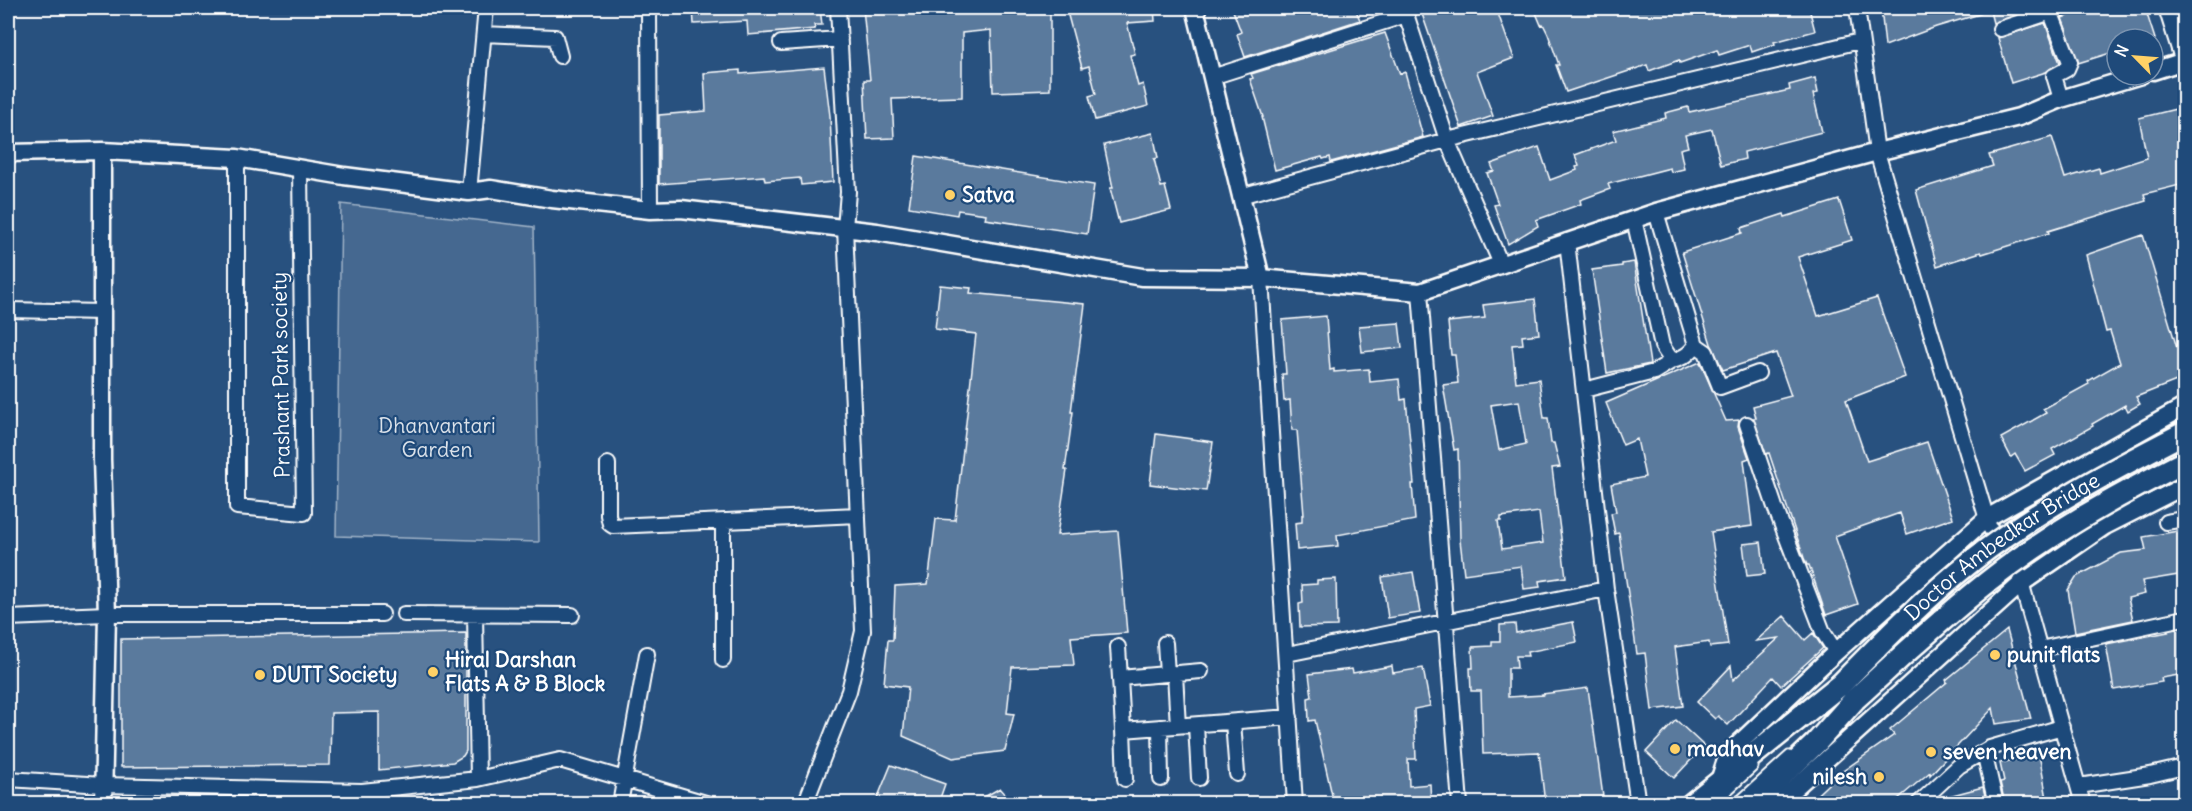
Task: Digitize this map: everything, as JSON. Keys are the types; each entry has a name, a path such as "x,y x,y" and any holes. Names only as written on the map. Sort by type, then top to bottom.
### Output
{"main road":[{"name":"Doctor Ambedkar Bridge","path":"1692,804 1840,685 1920,605 1975,559 2050,507 2184,433"},
{"name":"Doctor Ambedkar Bridge","path":"1752,804 1816,743 1855,699 1990,579 2064,528 2184,462"}],"street":[{"path":"469,192 486,8"},
{"path":"649,8 650,210"},
{"path":"805,804 849,691 863,631 844,228 848,192 838,8"},
{"path":"1195,8 1261,278 1295,804"},
{"path":"1857,8 1877,152 1989,526 2018,571 2022,583 2083,804"},
{"path":"2165,68 2184,62 2166,8"},
{"path":"2001,29 2057,9 2070,62 2067,69 2054,76 2061,99"},
{"path":"1212,77 1405,11 1448,140 1501,264"},
{"path":"484,34 555,36 560,56"},
{"path":"781,43 840,39"},
{"path":"1240,196 1448,140 1860,41"},
{"path":"8,153 102,151 237,158 469,192 492,189 552,199 650,210 681,209 844,228 1142,277 1261,278 1420,292 1656,212 1877,152 2019,117 2061,99 2105,86"},
{"path":"102,151 102,459 107,614 103,804"},
{"name":"Prashant Park society","path":"237,158 237,507 304,513 300,169"},
{"path":"1656,212 1696,345 1706,352 1720,387 1758,373"},
{"path":"1634,219 1662,346 1672,361"},
{"path":"1568,241 1606,590 1638,804"},
{"path":"1646,270 1672,265"},
{"path":"1420,292 1460,804"},
{"path":"8,310 102,312"},
{"path":"1584,390 1654,372 1690,354 1696,345"},
{"path":"1719,781 1731,751 1836,652 1987,518 2184,407"},
{"path":"1747,424 1775,507 1823,632 1836,652"},
{"path":"608,464 608,515 610,524 613,526 858,515"},
{"path":"1777,804 2022,583 2105,526 2184,486"},
{"path":"2166,522 2184,519"},
{"path":"723,522 723,660"},
{"path":"1287,654 1606,590"},
{"path":"8,618 107,614 382,614"},
{"path":"404,614 572,615"},
{"path":"475,615 478,779"},
{"path":"2040,649 2184,618"},
{"path":"1165,643 1178,726"},
{"path":"1118,647 1125,779"},
{"path":"620,804 647,654"},
{"path":"1120,678 1202,671"},
{"path":"1123,730 1290,717"},
{"path":"1233,722 1237,774"},
{"path":"1196,725 1199,778"},
{"path":"1160,727 1161,779"},
{"path":"1918,804 1959,766 1984,752 2062,727"},
{"path":"1984,752 1996,804"},
{"path":"8,778 104,785 362,790 478,779 560,760 709,804"},
{"path":"2079,786 2184,767"}],"lane":[{"path":"1772,750 1840,685"},
{"path":"1805,742 1855,699"},
{"path":"1735,804 1797,749"},
{"path":"1714,804 1763,759"}],"green space":[{"name":"Dhanvantari Garden","path":"341,204 534,227 539,542 336,536"}],"building":[{"path":"693,8 820,8 822,25 814,25 815,29 748,35 747,21 694,24"},
{"path":"863,8 1050,8 1050,90 993,92 991,30 962,33 962,97 892,99 894,138 867,139 864,80 870,80"},
{"path":"1066,8 1154,8 1155,21 1127,23 1135,54 1130,55 1138,86 1143,84 1148,106 1095,120 1089,96 1096,94 1089,66 1082,68"},
{"path":"1232,8 1355,8 1360,20 1245,57 1237,34 1241,32"},
{"path":"1432,8 1496,8 1514,58 1477,72 1493,116 1461,127 1421,11"},
{"path":"1534,8 1809,8 1815,31 1774,42 1775,44 1752,52 1750,45 1719,55 1717,50 1649,71 1647,65 1566,92 1548,34 1543,24 1541,25"},
{"path":"1881,8 2036,8 1993,23 1990,11 1936,27 1885,46"},
{"path":"2090,8 2145,8 2151,27 2105,27 2105,55 2078,63 2062,18"},
{"path":"2045,23 2060,63 2046,72 2011,83 1998,38"},
{"path":"1385,33 1400,74 1405,72 1423,137 1331,162 1330,157 1323,159 1322,157 1275,170 1263,117 1250,79 1253,78 1251,74"},
{"path":"824,67 830,116 833,182 801,185 800,178 765,181 764,176 659,184 659,115 706,111 704,73 740,70 740,74"},
{"path":"1815,78 1818,93 1813,94 1822,132 1744,152 1745,159 1721,165 1712,129 1685,135 1688,147 1680,149 1684,169 1671,172 1670,168 1608,184 1610,189 1580,200 1581,204 1536,220 1538,226 1508,244 1494,205 1498,204 1487,173 1494,171 1491,164 1539,147 1550,180 1577,170 1576,167 1579,166 1575,155 1616,140 1613,131 1666,118 1665,113 1688,107 1689,112 1790,90 1789,85"},
{"path":"2184,107 2184,184 2144,194 2146,201 1982,254 1981,252 1937,266 1916,190 1993,166 1989,155 2052,137 2065,178 2099,168 2100,173 2147,158 2139,118"},
{"path":"1153,133 1158,158 1154,159 1161,187 1165,186 1171,210 1119,223 1110,188 1113,188 1104,145"},
{"name":"Satva","path":"916,156 1094,185 1087,234 985,219 986,214 958,210 957,215 909,207"},
{"path":"1839,200 1852,240 1798,257 1818,316 1877,298 1905,377 1846,400 1867,461 1927,442 1953,518 1907,534 1900,513 1835,536 1858,604 1826,615 1809,565 1804,558 1769,453 1766,454 1753,418 1756,418 1753,406 1791,396 1776,353 1723,370 1711,344 1682,252 1742,233 1741,228"},
{"path":"2143,235 2177,348 2184,345 2184,378 2136,397 2140,404 2128,411 2125,405 2092,424 2093,426 2052,449 2055,455 2025,471 2015,454 2011,457 2001,438 2046,413 2043,409 2089,384 2088,381 2120,363 2110,331 2106,332 2086,255"},
{"path":"1634,262 1650,364 1607,373 1592,270"},
{"path":"940,285 971,288 970,293 1085,304 1071,412 1073,412 1065,470 1067,470 1057,535 1118,531 1127,633 1071,637 1074,665 1012,667 1007,713 1014,714 1005,751 953,758 903,736 908,687 884,684 888,640 893,640 895,586 928,584 936,519 955,520 976,334 935,329"},
{"path":"1535,299 1539,334 1522,336 1523,344 1512,345 1516,382 1539,379 1544,418 1548,418 1551,443 1554,443 1560,467 1552,468 1566,577 1539,581 1540,587 1524,589 1521,566 1464,574 1460,540 1458,449 1454,450 1443,385 1458,383 1455,355 1451,355 1448,322 1485,318 1483,305","holes":["1519,401 1526,444 1499,450 1491,405","1539,512 1543,543 1502,549 1498,521 1501,521 1501,517"]},
{"path":"1326,316 1330,370 1334,369 1334,372 1369,369 1370,382 1399,379 1401,400 1406,399 1415,520 1337,535 1338,546 1297,550 1295,523 1302,522 1302,515 1304,515 1297,430 1292,430 1290,400 1284,401 1282,374 1286,374 1282,320"},
{"path":"1399,323 1402,348 1362,352 1359,326"},
{"path":"1700,362 1726,421 1739,420 1738,427 1749,458 1744,460 1752,526 1711,532 1728,645 1710,647 1709,642 1675,647 1683,706 1652,710 1645,653 1637,654 1619,533 1615,534 1611,513 1616,512 1611,484 1645,477 1637,439 1623,445 1606,403"},
{"path":"1156,434 1213,442 1206,491 1150,484"},
{"path":"2184,530 2184,574 2142,581 2145,594 2128,598 2133,620 2075,632 2068,590 2076,577 2121,553 2146,550 2143,537"},
{"path":"1761,542 1765,574 1747,576 1743,544"},
{"path":"1413,572 1420,613 1388,618 1382,577"},
{"path":"1336,579 1337,626 1300,627 1299,604 1303,603 1302,585 1317,584 1317,580"},
{"path":"1784,616 1805,640 1813,633 1823,648 1781,686 1773,677 1728,725 1718,716 1715,719 1697,702 1731,666 1733,680 1779,638 1756,641"},
{"path":"1573,622 1577,642 1527,652 1528,656 1516,656 1517,668 1508,668 1508,697 1543,695 1588,688 1604,804 1545,804 1539,752 1483,754 1481,691 1471,691 1472,647 1492,646 1492,641 1500,641 1500,625 1515,624 1516,633"},
{"path":"2184,627 2184,674 2161,678 2162,682 2114,690 2106,644"},
{"path":"2007,630 2031,719 1996,724 1993,708 1930,775 1930,772 1892,804 1807,804 1840,773 1894,735 1890,730"},
{"name":"DUTT Society","path":"466,633 466,751 463,756 453,762 379,770 379,712 331,713 330,765 121,767 121,639"},
{"path":"1392,666 1393,673 1423,668 1430,706 1414,709 1416,759 1408,759 1409,786 1430,784 1431,804 1334,804 1315,720 1309,721 1308,698 1312,697 1309,674 1352,669 1353,673"},
{"name":"madhav","path":"1676,720 1704,746 1674,778 1646,752"},
{"path":"2039,754 2048,804 2005,804 2000,782 2004,781 2000,763"},
{"path":"891,765 945,784 938,804 875,804"},
{"path":"1983,787 1987,804 1937,804 1937,799"},
{"path":"1000,788 1014,804 972,804"}],"place":[{"name":"Satva","path":"950,195"},
{"name":"punit flats","path":"1995,655"},
{"name":"Hiral Darshan Flats A & B Block","path":"433,672"},
{"name":"DUTT Society","path":"260,675"},
{"name":"madhav","path":"1675,749"},
{"name":"seven heaven","path":"1931,752"},
{"name":"nilesh","path":"1879,777"}]}
